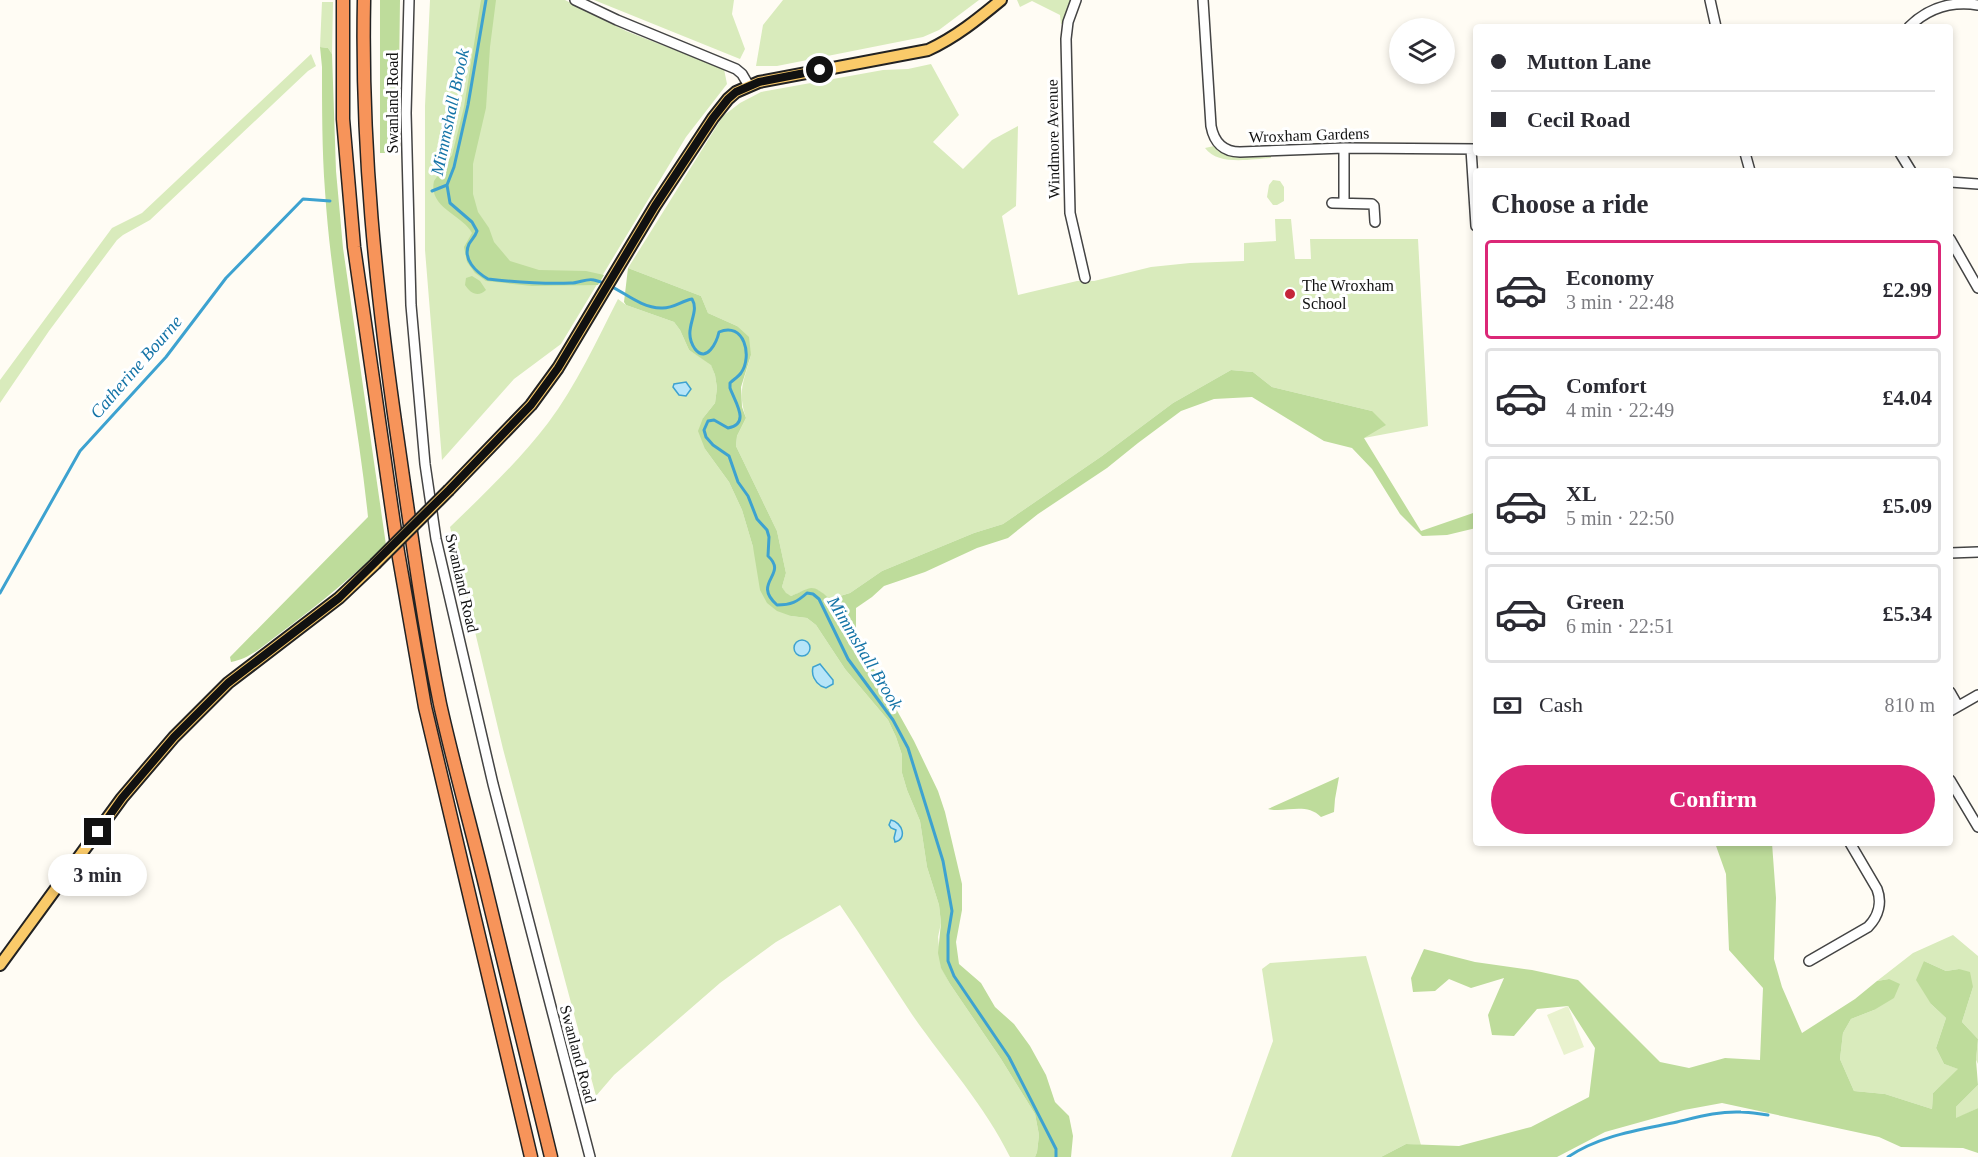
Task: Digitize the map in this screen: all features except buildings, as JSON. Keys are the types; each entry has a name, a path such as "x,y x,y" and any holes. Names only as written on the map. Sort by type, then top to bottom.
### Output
{"highway":[{"path":"343,0 344,119 354,248 398,552 425,707 531,1157"},
{"path":"364,0 364,130 375,267 386,360 429,646 441,705 551,1157"}],"main road":[{"path":"0,965 122,798 174,737 228,683 339,598 449,490 531,405 558,368 655,206 728,99 746,87 775,78 928,50 969,27 1001,0"}],"street":[{"name":"Swanland Road","path":"409,0 406,113 411,305 425,464 436,539 493,784 590,1157"},
{"path":"575,0 617,20 736,69 742,74 746,87"},
{"name":"Windmore Avenue","path":"1076,0 1068,22 1066,39 1069,186 1071,216 1085,278"},
{"name":"Wroxham Gardens","path":"1203,0 1211,126 1217,142 1223,148 1234,152 1344,148 1473,149"},
{"path":"1710,0 1715,24"},
{"path":"1913,24 1928,12 1947,5 1978,5"},
{"path":"1344,148 1344,203"},
{"path":"1953,182 1978,184"},
{"path":"1332,204 1372,204 1375,222"},
{"path":"1953,244 1978,288"},
{"path":"1953,553 1978,552"},
{"path":"1954,709 1978,695"},
{"path":"1953,785 1978,827"},
{"path":"1809,961 1868,927 1879,910 1877,889 1852,846"}],"green space":[{"path":"380,0 400,0 398,153 380,153"},
{"path":"430,0 565,0 626,31 724,69 727,84 686,137 561,344 514,379 442,460 425,250 425,106"},
{"path":"481,0 496,0 486,108 473,164 473,194 478,212 489,228 494,242 510,261 539,270 586,271 604,275 598,285 532,286 486,281 475,273 467,262 464,247 472,233 436,198 434,181 452,155 464,107"},
{"path":"594,0 734,0 732,14 745,49 740,59"},
{"path":"783,0 979,0 939,30 923,37 777,66 756,66 763,25"},
{"path":"1017,0 1072,0 1064,23 1061,24 1060,15 1032,1 1020,7"},
{"path":"322,2 333,2 332,54 328,48 320,47"},
{"path":"320,47 328,48 332,54 336,171 343,248 386,545 334,591 262,647 251,655 231,662 230,657 368,517 328,232 323,160"},
{"path":"311,54 316,66 150,220 117,240 49,331 0,403 0,380 112,228 142,213"},
{"path":"931,64 959,115 933,142 963,169 992,140 1018,126 1016,206 1002,216 1018,295 1077,281 1094,281 1151,267 1244,261 1244,243 1276,241 1275,219 1291,219 1295,259 1311,259 1310,239 1418,239 1428,426 1364,438 1372,411 1272,387 1253,372 1231,370 1173,403 1102,456 1003,524 974,533 882,571 850,593 829,599 815,589 791,596 786,594 782,587 786,573 777,531 736,446 737,436 746,418 742,393 751,355 737,326 708,313 701,296 628,268 723,116 740,103 761,92 883,70 908,69"},
{"path":"1214,146 1226,154 1248,156 1271,154 1271,158 1226,159 1211,154 1205,148"},
{"path":"1273,180 1280,181 1284,187 1284,201 1277,205 1273,205 1267,197 1269,185"},
{"path":"628,268 701,296 708,313 737,326 749,337 751,355 741,387 742,407 746,418 737,436 736,446 777,531 786,573 782,587 791,596 811,588 830,599 850,593 882,571 974,533 1003,524 1102,456 1173,403 1231,370 1253,372 1272,387 1372,411 1386,425 1364,438 1421,531 1473,513 1473,529 1447,535 1422,536 1400,514 1372,469 1352,448 1324,441 1252,397 1214,399 1181,411 1107,468 1038,514 1008,538 977,548 925,572 884,586 856,608 856,637 914,741 938,791 945,812 962,884 962,910 956,942 959,964 981,983 995,1007 1014,1024 1030,1046 1046,1075 1055,1102 1069,1116 1073,1136 1071,1157 1035,1157 1039,1135 1035,1114 941,968 938,953 941,923 939,905 927,867 920,821 902,773 902,755 888,720 845,669 816,625 807,618 777,611 767,603 760,590 753,547 742,510 729,482 705,449 698,431 703,418 715,403 717,388 711,365 689,350 674,322 626,305 624,302"},
{"path":"472,276 480,281 486,290 480,294 474,294 469,290 465,285 466,278"},
{"path":"618,299 626,305 674,322 689,350 711,364 717,388 715,403 703,418 705,449 729,482 742,510 753,547 791,616 807,618 816,625 845,669 888,720 902,755 902,773 920,821 927,867 939,905 941,923 938,937 941,967 1035,1114 1039,1135 1035,1157 1010,1157 988,1119 911,1013 840,905 776,942 720,983 614,1075 596,1096 503,749 450,527 513,464 548,423 577,378"},
{"path":"1339,777 1334,812 1321,817 1309,810 1268,809"},
{"path":"1716,846 1772,846 1776,898 1774,959 1782,987 1802,1033 1855,999 1877,981 1889,979 1900,984 1894,998 1874,1010 1851,1019 1843,1033 1840,1059 1854,1091 1885,1094 1932,1109 1933,1093 1958,1069 1944,1064 1936,1048 1946,1018 1931,1004 1916,980 1924,961 1946,971 1959,969 1970,972 1973,987 1962,1022 1978,1039 1976,1060 1978,1085 1956,1107 1956,1118 1978,1108 1978,1153 1963,1148 1901,1147 1879,1137 1722,1103 1684,1110 1605,1132 1557,1157 1381,1157 1406,1144 1459,1146 1531,1127 1589,1097 1595,1048 1568,1006 1537,1009 1514,1036 1492,1035 1488,1015 1504,978 1471,988 1449,979 1435,991 1413,992 1411,978 1424,949 1475,962 1532,970 1578,980 1660,1062 1689,1068 1725,1058 1760,1060 1763,988 1729,950 1726,874"},
{"path":"1953,935 1978,956 1978,1039 1962,1022 1973,987 1959,969 1946,971 1924,961 1931,1004 1946,1018 1936,1048 1944,1064 1959,1069 1933,1093 1932,1109 1885,1094 1854,1091 1840,1059 1843,1033 1851,1019 1874,1010 1889,979 1877,981 1913,953"},
{"path":"1366,956 1421,1145 1406,1144 1381,1157 1231,1157 1273,1041 1262,969 1270,963"},
{"path":"1568,1006 1584,1047 1564,1055 1547,1015"},
{"path":"1978,1039 1978,1064 1976,1060"},
{"path":"1978,1085 1978,1108 1956,1119 1956,1107"}],"water":[{"path":"686,382 691,389 686,396 679,395 673,387 674,384"},
{"path":"802,640 808,642 810,648 808,654 802,656 796,654 794,648 796,642"},
{"path":"820,664 833,680 833,684 826,688 815,680 813,675 813,667"},
{"path":"891,820 901,827 902,831 901,838 895,842 896,830 889,825"}],"waterway":[{"name":"Mimmshall Brook","path":"486,0 468,105 454,167 447,185 450,203 472,222 477,231 467,250 469,260 475,269 488,279 550,283 594,280 611,286 643,304 661,308 692,299 694,310 690,335 691,342 699,353 704,354 711,349 719,332 735,331 744,342 745,366 730,383 740,412 739,422 728,428 714,420 708,421 704,430 706,437 729,456 738,482 748,496 757,519 767,530 768,556 775,568 768,584 770,597 777,605 794,602 807,593 819,599 848,659 893,720 908,748 943,861 952,911 948,935 948,961 954,976 1009,1057 1056,1149 1056,1157"},
{"name":"Catherine Bourne","path":"432,191 447,185"},
{"name":"Catherine Bourne","path":"0,593 80,451 166,357 226,278 303,199 330,201"},
{"path":"1568,1157 1607,1138 1701,1116 1733,1112 1768,1115"}],"place":[{"name":"The Wroxham School","path":"1290,294"}],"route":[{"path":"98,832 122,798 174,737 228,683 339,598 449,490 531,405 582,330 655,206 728,99 736,92 759,82 820,70"}]}
